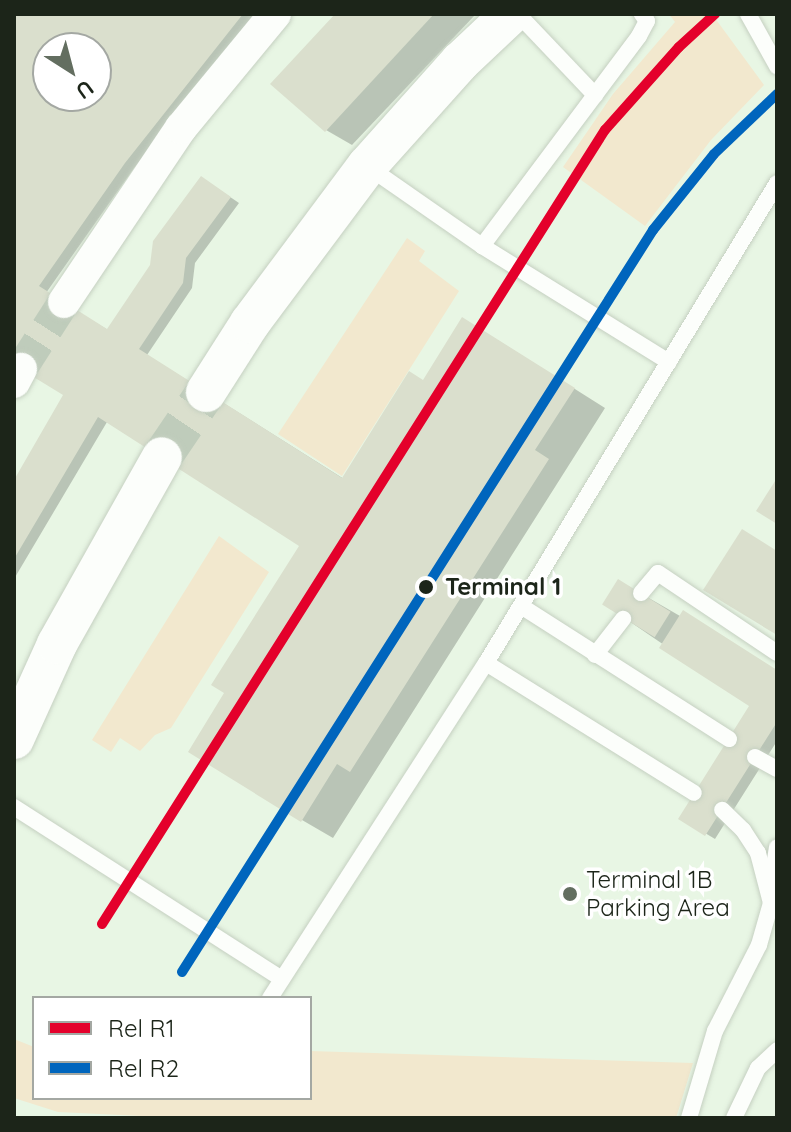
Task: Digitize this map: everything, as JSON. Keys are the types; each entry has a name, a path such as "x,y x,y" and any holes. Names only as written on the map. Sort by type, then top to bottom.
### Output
{"street":[{"path":"64,302 181,128 275,14"},
{"path":"206,392 367,166 460,62 511,14"},
{"path":"14,739 85,591 162,457"}],"lane":[{"path":"518,14 595,95"},
{"path":"482,246 639,36 647,21 642,14"},
{"path":"748,14 777,66"},
{"path":"367,166 482,246 669,362"},
{"path":"271,996 486,663 777,183"},
{"path":"641,593 658,573 777,653"},
{"path":"521,606 729,739"},
{"path":"595,655 623,619"},
{"path":"486,663 694,793"},
{"path":"755,757 777,769"},
{"path":"14,807 282,979"},
{"path":"722,810 758,853 777,926"},
{"path":"689,1118 715,1031 759,945 771,903 777,847"},
{"path":"734,1118 758,1068 777,1050"}],"shaded area":[{"path":"669,14 712,14 764,85 711,140 645,226 563,167 613,94 675,22"},
{"path":"407,238 425,251 419,261 459,291 342,476 278,434"},
{"path":"219,536 269,572 171,728 155,735 140,751 120,738 111,752 92,740"},
{"path":"14,1039 32,1046 32,1100 312,1100 312,1051 693,1063 676,1118 183,1118 58,1112 14,1098"}],"building":[{"path":"14,14 243,14 125,163 39,286 107,329 150,265 153,241 201,176 231,197 186,258 183,283 139,349 342,478 409,371 423,380 462,317 575,388 535,450 549,459 350,772 337,764 301,822 188,752 224,693 211,685 299,546 98,417 14,559 14,480 63,395 14,365"},
{"path":"335,14 434,14 325,132 270,84"},
{"path":"777,478 777,524 756,511"},
{"path":"742,529 777,551 777,635 703,590"},
{"path":"618,579 671,612 655,637 602,604"},
{"path":"683,610 777,670 777,722 705,836 678,819 749,706 659,648"}],"tunnel":[{"path":"21,369 64,302"},
{"path":"162,457 206,392"}],"tram line":[{"path":"102,924 204,762"},
{"path":"182,972 284,812"}],"rail line":[{"name":"R1","path":"102,924 605,130 679,47 715,14"},
{"name":"R2","path":"182,972 653,230 714,154 777,94"}],"place":[{"name":"Terminal 1","path":"426,587"},
{"name":"Terminal 1B Parking Area","path":"570,894"}]}
